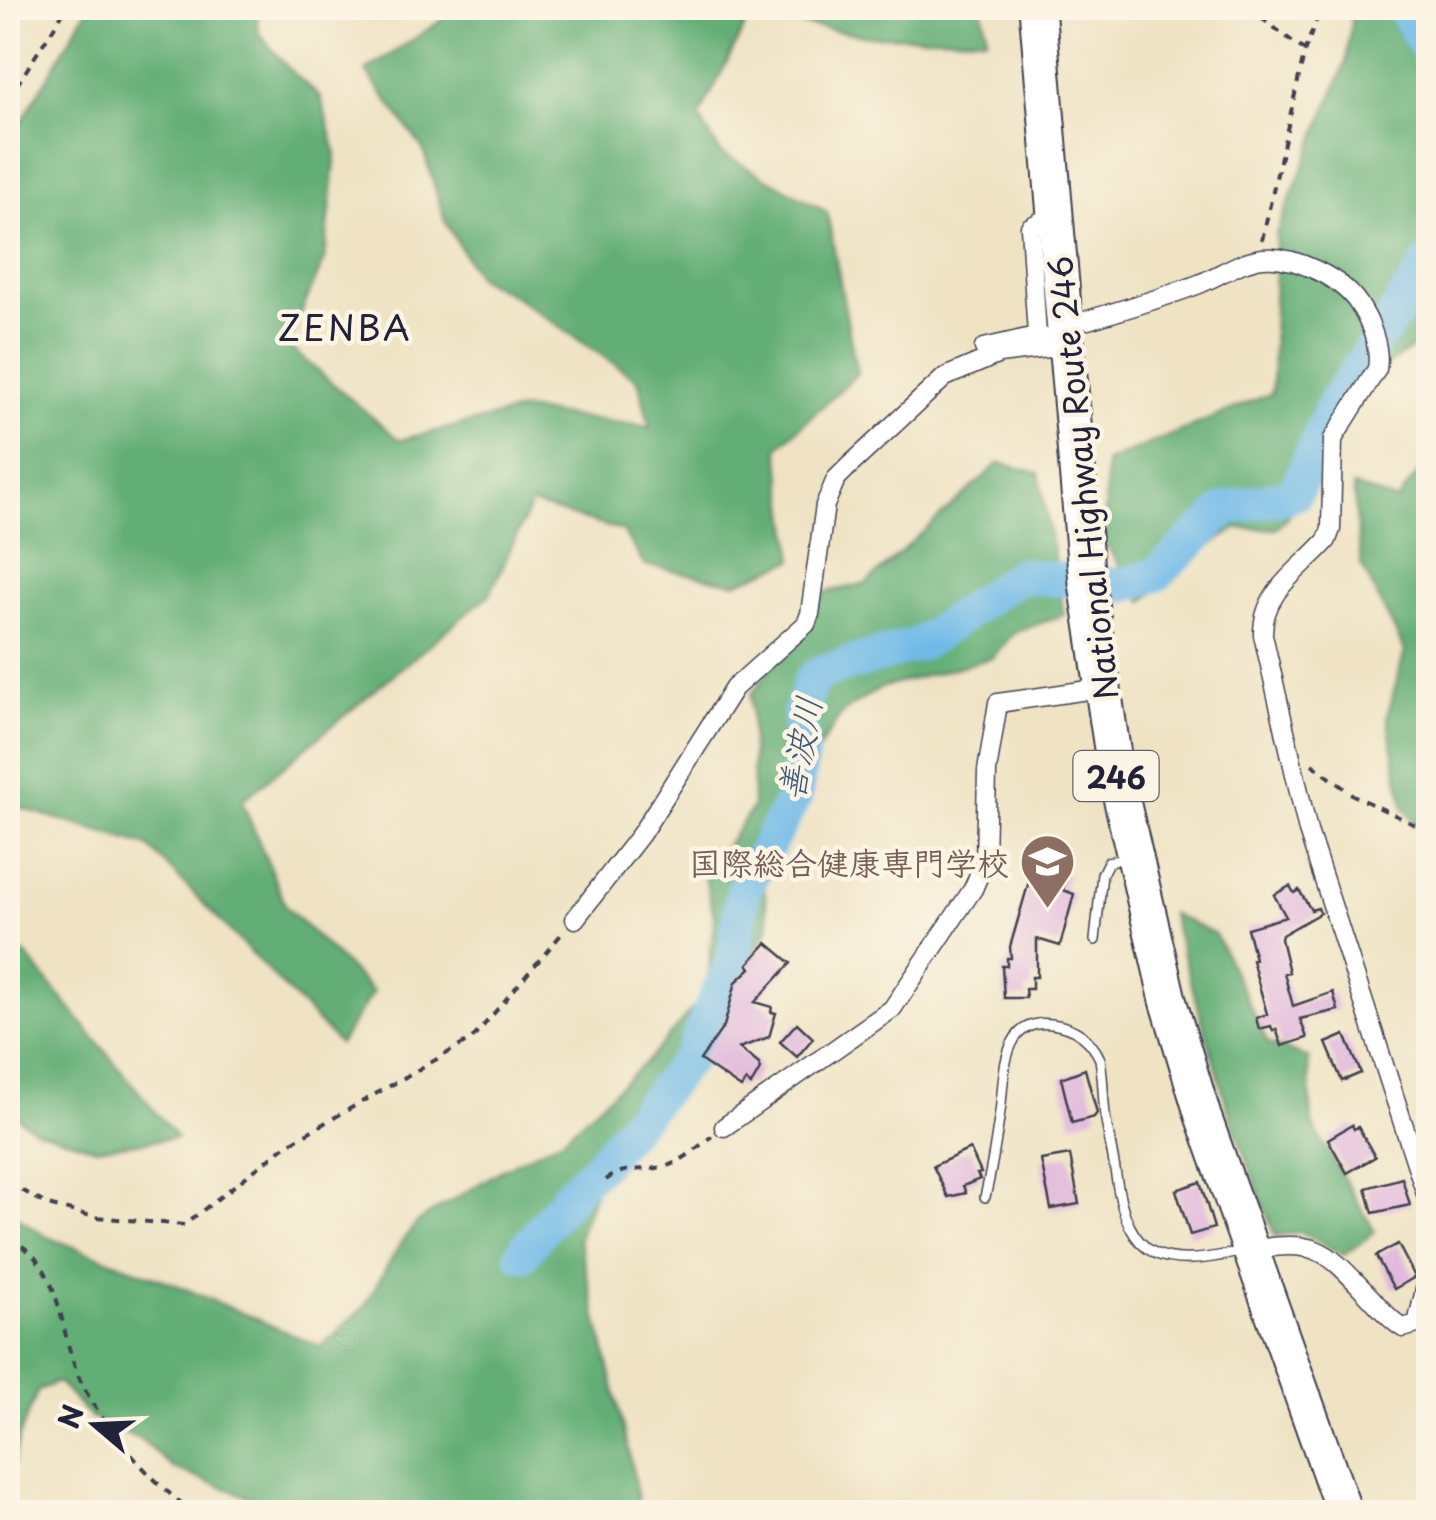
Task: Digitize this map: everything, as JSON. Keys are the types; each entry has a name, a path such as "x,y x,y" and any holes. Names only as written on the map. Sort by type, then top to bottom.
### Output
{"highway":[{"name":"National Highway Route 246","path":"1037,8 1055,214 1058,334 1102,688 1133,856 1168,1000 1248,1250 1344,1512"}],"street":[{"path":"944,377 1259,258 1328,276 1347,288 1367,320 1379,357 1377,369 1333,439 1333,521 1327,540 1280,586 1263,623 1308,831 1428,1200"},
{"path":"575,919 641,834 734,688 806,624 825,506 836,480 944,377 952,364 996,343 1058,334"},
{"path":"724,1127 892,1009 973,889 985,861 986,771 998,703 1102,688"},
{"path":"1248,1250 1293,1244 1310,1246 1339,1265 1403,1328 1417,1324 1428,1277"}],"lane":[{"path":"1094,940 1102,874 1108,862 1133,856"},
{"path":"985,1197 1002,1102 1004,1062 1010,1045 1027,1027 1053,1024 1082,1034 1093,1044 1100,1059 1119,1197 1134,1238 1157,1254 1174,1258 1248,1250"}],"path":[{"path":"8,99 66,8"},
{"path":"1248,8 1304,50"},
{"path":"1259,258 1304,50 1321,8"},
{"path":"1288,748 1353,795 1428,831"},
{"path":"8,1182 48,1206 95,1217 184,1225 288,1144 378,1089 472,1039 575,919"},
{"path":"606,1180 618,1171 674,1164 724,1127"},
{"path":"8,1238 25,1246 57,1292 76,1372 107,1425 175,1500 194,1512"}],"green space":[{"path":"88,8 256,8 259,33 289,69 321,98 336,152 325,258 287,345 399,440 523,410 650,427 638,380 513,295 477,277 445,221 423,149 366,71 460,8 982,8 987,38 869,36 750,16 699,117 720,152 827,212 857,374 778,447 794,560 736,583 644,565 623,531 531,504 490,594 242,801 286,907 373,992 339,1044 148,846 8,804 8,145"},
{"path":"1353,8 1428,8 1428,336 1321,413 1320,482 1276,529 1237,528 1193,558 1143,602 1105,543 1106,462 1272,393 1276,234 1346,62"},
{"path":"1428,460 1428,842 1404,808 1387,717 1405,651 1361,564 1353,486 1397,501"},
{"path":"999,463 1039,473 1064,615 1015,632 992,658 880,688 843,712 813,757 795,821 764,888 769,927 732,995 599,1180 578,1238 629,1452 638,1499 636,1512 289,1512 174,1469 142,1440 91,1418 58,1382 38,1390 19,1437 8,1487 8,1211 47,1237 174,1284 321,1347 364,1307 402,1241 419,1221 505,1168 562,1139 648,1060 707,992 714,917 705,877 753,807 751,695 826,592 866,584"},
{"path":"1171,914 1215,934 1268,1043 1308,1058 1312,1124 1375,1232 1344,1255 1300,1232 1275,1236 1229,1113"},
{"path":"8,949 25,954 177,1138 96,1148 36,1130 8,1111"}],"building":[{"path":"1034,864 1068,874 1063,890 1074,894 1060,946 1037,939 1037,977 1032,977 1032,989 1025,989 1026,998 1004,998 1002,966 1007,966 1007,958 1011,958 1010,947"},
{"path":"1290,886 1294,893 1299,890 1311,910 1318,908 1320,913 1282,935 1289,972 1284,973 1293,1006 1333,992 1338,1010 1300,1019 1307,1038 1282,1046 1276,1029 1259,1029 1256,1018 1267,1014 1247,928 1286,917 1274,895"},
{"path":"767,943 791,963 755,1002 772,1007 771,1012 776,1013 769,1037 739,1048 760,1069 751,1085 746,1081 741,1088 700,1060 724,1026 736,982 751,968 748,964"},
{"path":"797,1023 813,1038 797,1057 780,1042"},
{"path":"1345,1035 1361,1073 1342,1081 1326,1043"},
{"path":"1085,1069 1097,1113 1072,1123 1061,1078"},
{"path":"1352,1125 1354,1129 1358,1127 1375,1157 1347,1173 1328,1139"},
{"path":"970,1149 980,1179 963,1186 966,1193 948,1197 933,1166"},
{"path":"1070,1155 1079,1204 1051,1209 1041,1160"},
{"path":"1402,1178 1410,1205 1373,1213 1366,1188"},
{"path":"1200,1182 1214,1228 1190,1235 1176,1190"},
{"path":"1398,1244 1415,1277 1394,1289 1376,1256"}],"waterway":[{"name":"善波川","path":"1404,8 1428,50"},
{"name":"善波川","path":"1384,331 1428,264"},
{"name":"善波川","path":"1113,584 1125,585 1157,574 1226,509 1295,494 1334,403 1371,350"},
{"name":"善波川","path":"522,1254 691,1056 734,956 743,891 795,796 801,755 800,714 811,680 823,672 922,643 1020,575 1063,580"}],"place":[{"name":"国際総合健康専門学校","path":"1048,911"}],"district":[{"name":"ZENBA","path":"345,326"}]}
